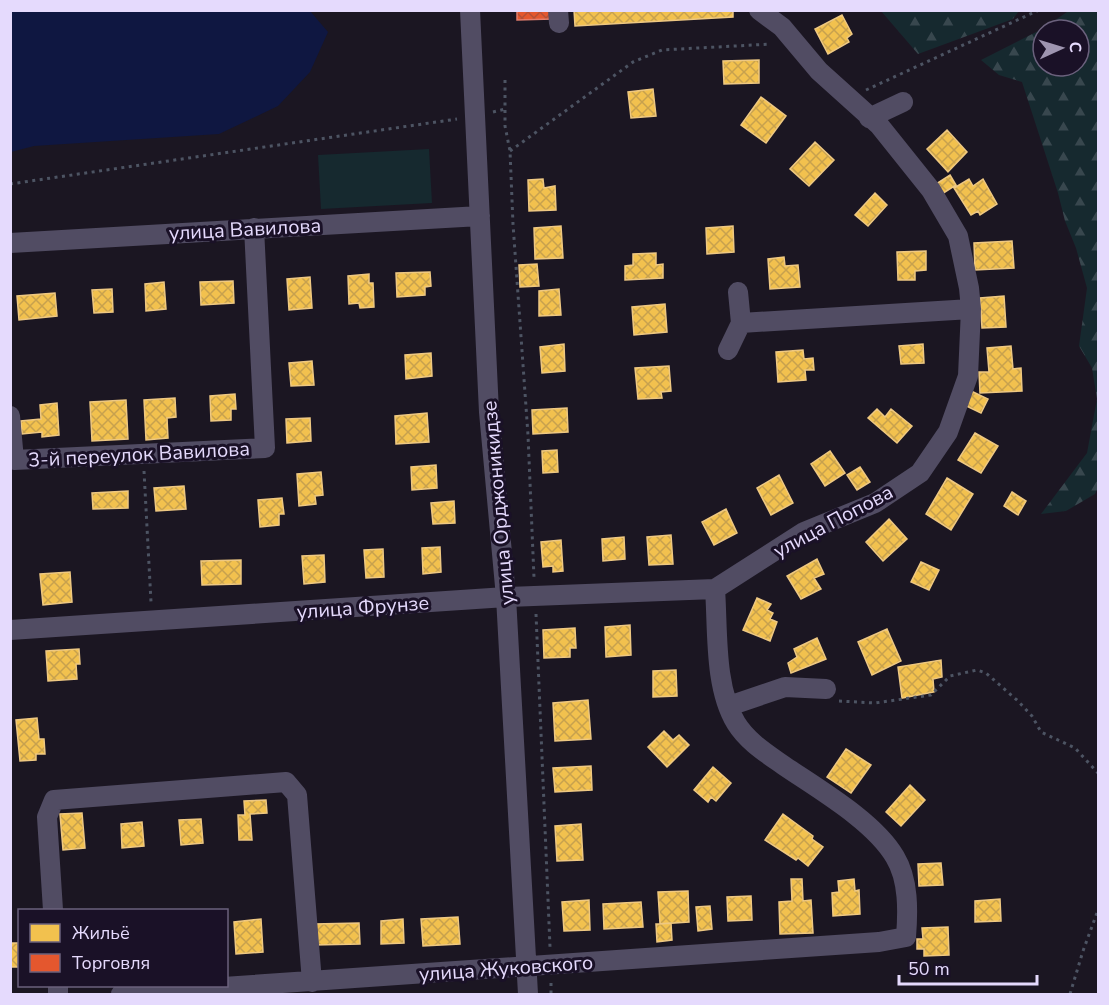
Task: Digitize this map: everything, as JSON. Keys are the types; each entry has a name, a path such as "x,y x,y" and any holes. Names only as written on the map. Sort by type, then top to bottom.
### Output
{"street":[{"name":"улица Орджоникидзе","path":"470,10 489,412 506,597 528,994"},
{"name":"улица Попова","path":"715,588 804,532 875,503 920,473 948,432 968,376 971,309 958,236 931,190 879,125 819,71 782,27 759,10"},
{"path":"869,118 903,102"},
{"name":"улица Вавилова","path":"10,243 480,216"},
{"name":"3-й переулок Вавилова","path":"10,417 14,460 265,448 254,228"},
{"path":"728,350 741,323 738,292"},
{"path":"741,323 971,309"},
{"path":"715,588 721,686 729,706 785,687 828,695"},
{"name":"улица Фрунзе","path":"10,630 506,597 535,591 715,588"},
{"name":"улица Жуковского","path":"121,994 891,941 906,937 908,918 904,884 897,859 881,836 837,802 756,746 736,723 729,706"},
{"path":"53,909 47,817 54,800 286,782 297,795 312,982"}],"path":[{"path":"863,91 1039,10"},
{"path":"510,150 633,62 662,50 780,44"},
{"path":"506,80 505,126 510,150 528,435 550,965"},
{"path":"10,184 476,116"},
{"path":"143,454 152,622"},
{"path":"828,695 875,703 931,695 950,676 977,670 986,673 1018,701 1032,716 1041,732 1075,748 1098,773"},
{"path":"1070,994 1098,910"}],"green space":[{"path":"1070,10 1098,11 1098,488 1095,494 1066,511 1041,514 1087,453 1097,399 1092,368 1079,346 1087,288 1022,82 999,75 981,60 1031,35 1031,78 1091,78 1091,18 1058,18"},
{"path":"881,11 1019,11 1013,19 918,54"},
{"path":"429,149 432,203 321,209 318,155"}],"shaded area":[{"path":"11,10 310,11 328,32 310,72 278,106 219,134 34,146 11,152"}],"building: Жильё":[{"path":"574,10 733,10 733,17 575,26"},
{"path":"842,15 852,34 847,38 849,42 828,54 815,29"},
{"path":"759,60 759,83 724,84 723,61"},
{"path":"653,89 656,116 631,118 628,92"},
{"path":"761,97 786,116 766,143 741,125"},
{"path":"947,130 967,152 948,172 927,149"},
{"path":"815,142 834,160 809,186 790,169"},
{"path":"950,175 956,185 942,194 936,184"},
{"path":"543,179 544,188 555,186 556,210 529,211 528,180"},
{"path":"969,179 973,186 983,179 997,204 980,215 978,211 971,215 954,188"},
{"path":"875,193 887,205 868,226 855,215"},
{"path":"561,226 563,258 535,259 534,228"},
{"path":"733,226 734,252 707,254 706,228"},
{"path":"1012,241 1014,268 975,270 974,243"},
{"path":"926,251 926,270 915,271 915,280 898,280 897,252"},
{"path":"656,253 656,265 663,264 663,278 625,280 625,266 633,265 633,254"},
{"path":"784,257 785,266 798,265 800,287 770,289 768,259"},
{"path":"537,264 539,286 520,287 519,265"},
{"path":"430,272 431,286 425,287 425,295 397,297 396,273"},
{"path":"369,274 369,283 373,283 374,307 360,308 359,303 349,304 348,276"},
{"path":"310,277 312,308 289,310 287,279"},
{"path":"233,281 234,303 201,305 200,282"},
{"path":"164,282 166,309 146,311 145,284"},
{"path":"112,289 113,312 94,313 92,290"},
{"path":"559,289 561,315 539,316 539,291"},
{"path":"55,293 57,316 19,320 17,296"},
{"path":"1004,296 1006,327 982,328 980,298"},
{"path":"665,304 667,332 634,335 632,307"},
{"path":"564,344 565,371 542,373 540,347"},
{"path":"923,344 924,363 901,364 899,346"},
{"path":"1011,346 1013,369 1021,368 1022,391 980,393 979,372 989,372 987,348"},
{"path":"803,350 804,359 813,358 814,370 805,370 806,380 778,382 776,352"},
{"path":"431,353 432,376 406,379 405,355"},
{"path":"312,361 314,385 291,386 289,363"},
{"path":"669,366 671,391 661,392 662,398 638,399 635,368"},
{"path":"969,390 988,399 981,413 962,404"},
{"path":"235,394 236,409 231,409 231,420 211,421 210,396"},
{"path":"175,398 176,417 167,418 168,438 146,440 144,400"},
{"path":"126,400 128,439 92,441 90,402"},
{"path":"57,403 59,435 42,437 42,432 22,434 21,421 41,419 40,405"},
{"path":"567,408 568,432 533,434 532,410"},
{"path":"877,409 885,417 891,409 912,426 897,443 868,418"},
{"path":"427,413 429,442 396,444 395,416"},
{"path":"310,418 311,441 287,443 286,419"},
{"path":"975,433 998,446 981,473 958,460"},
{"path":"557,450 558,472 543,473 542,451"},
{"path":"830,451 845,473 825,486 811,464"},
{"path":"436,465 437,488 412,490 411,467"},
{"path":"860,467 870,482 857,490 847,475"},
{"path":"321,472 323,495 315,496 316,504 299,506 297,474"},
{"path":"779,475 793,503 771,515 757,488"},
{"path":"947,478 973,494 951,530 926,514"},
{"path":"184,486 186,509 156,511 154,488"},
{"path":"128,491 128,508 93,509 92,493"},
{"path":"1012,492 1026,501 1018,515 1004,506"},
{"path":"282,498 284,514 279,514 279,525 260,527 258,500"},
{"path":"454,501 455,523 433,524 431,503"},
{"path":"726,509 737,533 714,545 702,522"},
{"path":"889,519 907,539 883,561 866,542"},
{"path":"671,535 673,564 649,565 647,537"},
{"path":"624,537 625,559 603,561 602,539"},
{"path":"561,540 563,571 553,572 553,566 543,567 541,542"},
{"path":"440,547 441,572 423,574 422,548"},
{"path":"383,549 384,577 366,578 364,550"},
{"path":"324,555 325,582 304,584 302,556"},
{"path":"817,559 824,574 814,578 821,589 801,599 787,576"},
{"path":"241,560 241,584 202,585 201,561"},
{"path":"921,562 939,570 929,590 911,582"},
{"path":"70,572 72,602 43,605 40,574"},
{"path":"757,598 771,604 767,610 773,613 770,619 777,622 770,641 743,630"},
{"path":"630,625 631,655 606,657 605,627"},
{"path":"575,628 576,648 570,648 570,657 544,658 543,630"},
{"path":"887,629 901,661 872,675 858,642"},
{"path":"817,638 826,659 791,673 788,663 797,657 794,649"},
{"path":"79,649 80,664 76,664 77,679 48,681 46,651"},
{"path":"941,660 942,677 933,679 934,692 902,698 898,667"},
{"path":"676,670 677,696 653,697 653,671"},
{"path":"588,700 591,739 555,741 553,703"},
{"path":"37,718 39,739 44,739 45,754 36,754 36,760 20,761 16,720"},
{"path":"664,731 673,740 679,735 689,745 667,767 648,747"},
{"path":"846,749 871,765 851,793 827,777"},
{"path":"591,766 592,790 555,792 553,768"},
{"path":"713,767 731,783 716,801 711,797 708,802 694,790"},
{"path":"910,785 925,800 901,826 886,812"},
{"path":"266,800 267,813 250,814 252,840 239,840 238,815 245,815 244,801"},
{"path":"82,813 85,848 63,850 60,814"},
{"path":"783,814 813,836 812,839 823,847 808,866 765,840"},
{"path":"201,819 203,843 181,845 179,820"},
{"path":"142,822 144,846 122,848 121,824"},
{"path":"581,824 583,860 557,861 555,826"},
{"path":"941,863 943,885 919,886 918,864"},
{"path":"791,879 802,879 803,901 811,900 813,933 780,934 779,902 792,901"},
{"path":"854,879 855,891 859,890 860,914 833,916 832,893 839,892 838,881"},
{"path":"688,891 689,922 660,924 658,892"},
{"path":"751,896 752,920 728,921 727,897"},
{"path":"1000,899 1001,921 975,922 975,901"},
{"path":"589,900 590,930 564,931 562,902"},
{"path":"641,902 643,927 604,929 603,904"},
{"path":"710,906 712,929 698,931 696,907"},
{"path":"458,917 460,944 423,946 421,919"},
{"path":"261,919 263,952 236,954 234,922"},
{"path":"403,919 404,943 381,944 381,921"},
{"path":"359,923 360,944 314,945 314,924"},
{"path":"671,923 672,940 657,942 656,924"},
{"path":"948,927 949,955 924,956 924,949 917,949 917,939 923,939 922,928"},
{"path":"10,943 18,943 18,967 10,967"}],"building: Торговля":[{"path":"517,10 552,10 552,19 517,20"}]}
